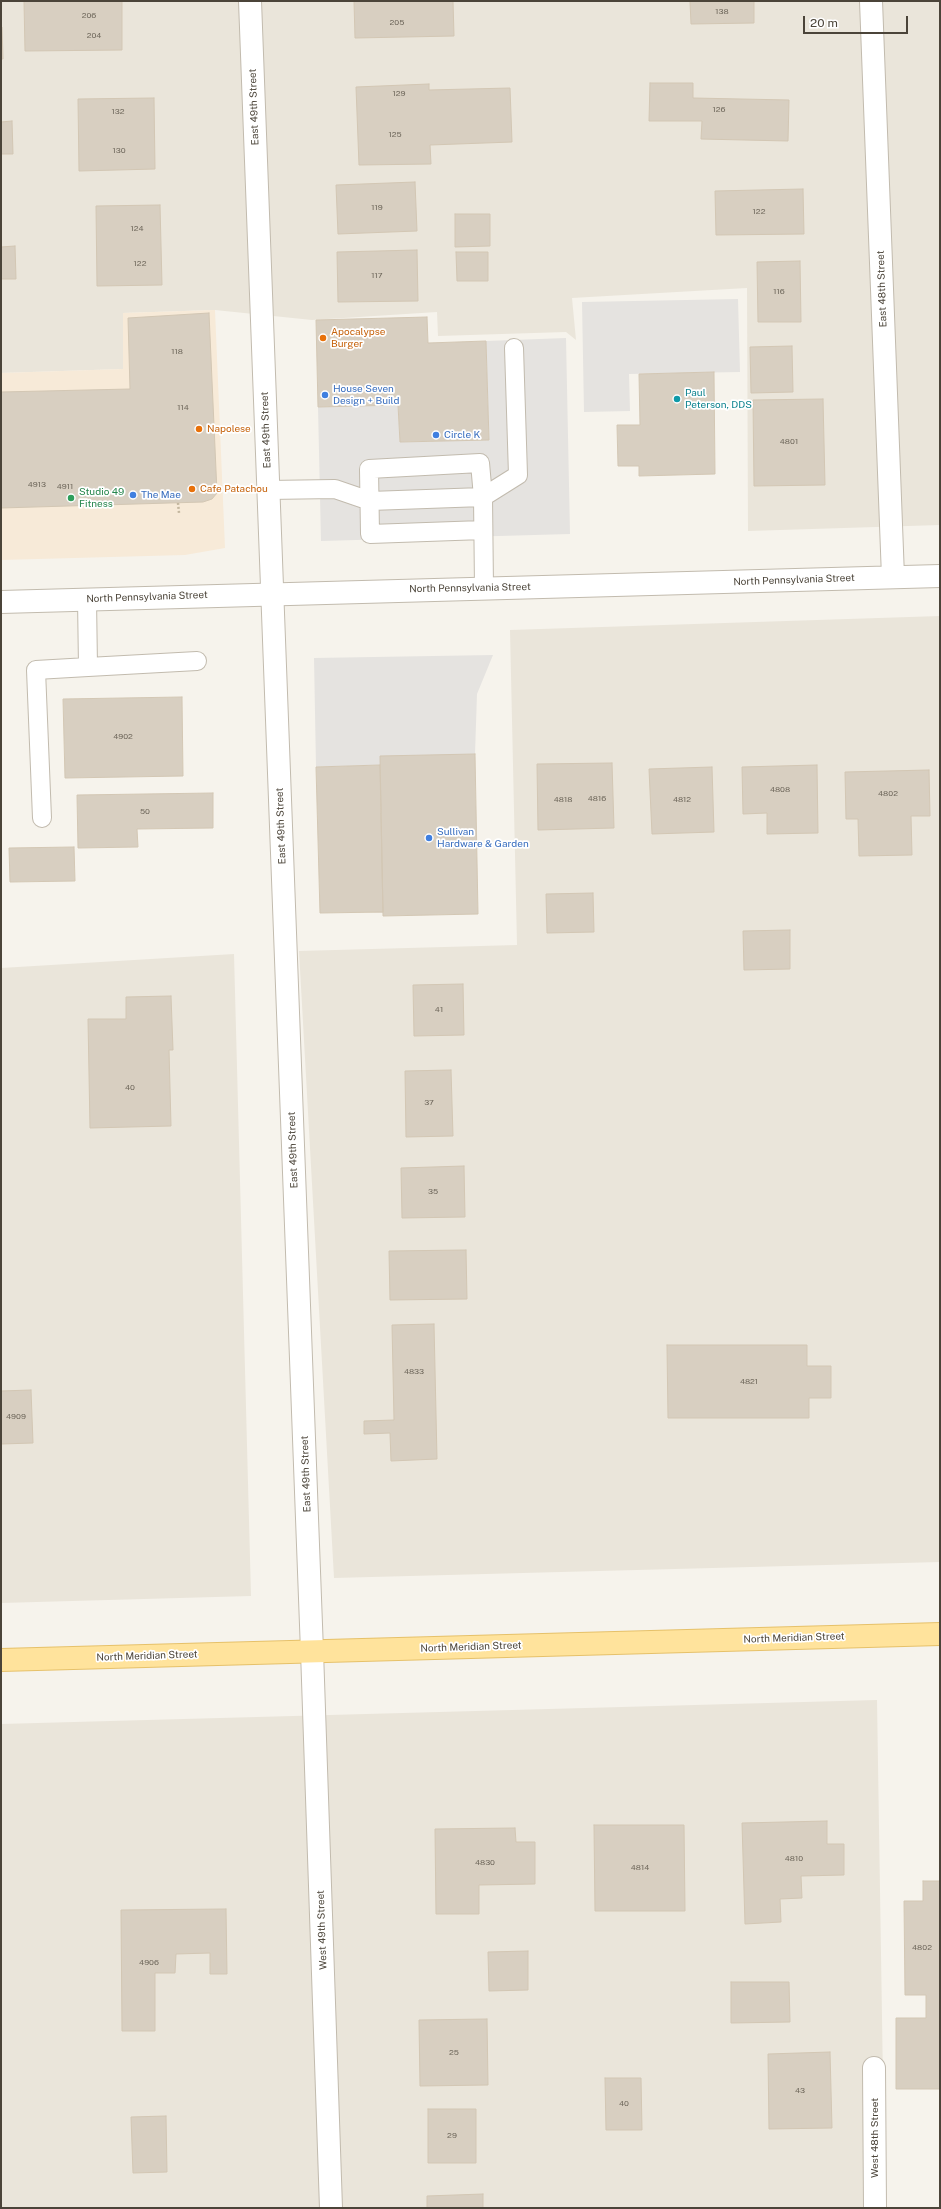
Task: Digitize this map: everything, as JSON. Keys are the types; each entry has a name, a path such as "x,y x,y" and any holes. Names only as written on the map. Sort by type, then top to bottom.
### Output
{"main road":[{"name":"North Meridian Street","path":"1,1660 940,1634"}],"street":[{"name":"East 49th Street","path":"250,1 312,1651"},
{"name":"East 48th Street","path":"871,1 893,577"},
{"name":"North Pennsylvania Street","path":"1,602 940,576"},
{"name":"West 49th Street","path":"312,1651 331,2208"},
{"name":"West 48th Street","path":"874,2068 875,2208"}],"lane":[{"path":"268,490 334,489 370,501 483,497 518,475 514,348"},
{"path":"483,530 370,534 369,469 480,463 483,497 484,588"},
{"path":"87,599 88,667"},
{"path":"42,818 36,670 198,661"}],"path":[{"path":"178,503 179,513"}],"shaded area":[{"path":"1,1 940,1 940,525 748,531 747,288 572,298 576,340 566,332 438,336 437,312 312,320 215,310 123,313 124,369 1,373"},
{"path":"738,299 740,372 629,374 630,411 584,412 582,302"},
{"path":"215,310 225,548 185,555 1,560 1,373 123,369 123,313"},
{"path":"566,338 570,534 321,541 318,407 398,405 400,442 489,440 486,341"},
{"path":"940,616 940,1562 334,1578 299,951 517,945 510,630"},
{"path":"493,655 477,694 475,754 380,765 316,767 314,658"},
{"path":"234,954 251,1596 1,1603 1,968"},
{"path":"877,1700 885,2208 1,2208 1,1724"}],"building":[{"path":"24,1 122,1 122,50 25,51"},
{"path":"354,1 453,1 454,36 355,38"},
{"path":"690,1 754,1 754,23 691,24"},
{"path":"2,27 3,59 1,59"},
{"path":"650,83 693,83 693,98 789,100 788,141 701,139 702,121 649,121"},
{"path":"429,84 429,90 510,88 512,142 430,145 431,164 359,165 356,87"},
{"path":"154,98 155,169 79,171 78,99"},
{"path":"12,121 13,154 1,154 1,122"},
{"path":"415,182 417,231 338,234 336,185"},
{"path":"803,189 804,234 716,235 715,191"},
{"path":"160,205 162,285 97,286 96,206"},
{"path":"455,214 490,214 490,246 455,247"},
{"path":"15,246 16,279 1,279 1,247"},
{"path":"417,250 418,301 338,302 337,252"},
{"path":"456,252 488,252 488,281 457,281"},
{"path":"800,261 801,322 758,322 757,262"},
{"path":"209,313 217,493 212,499 203,502 1,508 1,392 130,389 128,318"},
{"path":"427,317 428,343 486,341 489,440 400,442 398,405 318,407 316,320"},
{"path":"792,346 793,392 751,393 750,347"},
{"name":"Paul Peterson, DDS","path":"714,372 715,474 639,476 639,466 618,466 617,425 640,425 639,374"},
{"path":"823,399 825,485 754,486 753,400"},
{"path":"182,697 183,776 65,778 63,699"},
{"name":"Sullivan Hardware & Garden","path":"475,754 478,914 383,916 380,756"},
{"path":"612,763 614,828 538,830 537,764"},
{"path":"380,765 383,912 320,913 316,767"},
{"path":"817,765 818,833 767,834 767,813 743,814 742,767"},
{"path":"712,767 714,832 652,834 649,769"},
{"path":"929,770 930,816 911,816 912,855 859,856 858,819 846,819 845,772"},
{"path":"213,793 213,828 137,829 138,847 78,848 77,795"},
{"path":"74,847 75,881 10,882 9,848"},
{"path":"593,893 594,932 547,933 546,894"},
{"path":"790,930 790,969 744,970 743,931"},
{"path":"463,984 464,1035 414,1036 413,985"},
{"path":"171,996 173,1050 169,1050 171,1126 90,1128 88,1019 126,1019 126,997"},
{"path":"451,1070 453,1136 406,1137 405,1071"},
{"path":"464,1166 465,1217 402,1218 401,1168"},
{"path":"466,1250 467,1299 390,1300 389,1251"},
{"path":"434,1324 437,1459 391,1461 390,1433 364,1434 364,1421 394,1420 392,1325"},
{"path":"667,1345 807,1345 807,1366 831,1366 831,1398 809,1398 809,1418 668,1418"},
{"path":"31,1390 33,1443 1,1444 1,1391"},
{"path":"827,1821 827,1844 844,1844 844,1875 801,1876 802,1898 780,1899 781,1922 745,1924 742,1823"},
{"path":"594,1825 684,1825 685,1911 595,1911"},
{"path":"515,1828 516,1842 535,1842 535,1884 479,1885 479,1914 436,1914 435,1829"},
{"path":"923,1881 940,1881 940,2089 896,2089 896,2018 926,2018 926,1995 905,1995 904,1901 923,1901"},
{"path":"226,1909 227,1974 210,1974 210,1953 176,1954 175,1973 155,1973 155,2031 122,2031 121,1910"},
{"path":"528,1951 528,1990 489,1991 488,1952"},
{"path":"731,1982 789,1982 790,2022 731,2023"},
{"path":"487,2019 488,2085 420,2086 419,2020"},
{"path":"830,2052 832,2128 769,2129 768,2054"},
{"path":"605,2078 641,2078 642,2130 606,2130"},
{"path":"428,2109 476,2109 476,2163 428,2163"},
{"path":"166,2116 167,2172 133,2173 131,2117"},
{"path":"483,2194 483,2208 427,2208 427,2196"}],"place":[{"name":"Apocalypse Burger","path":"323,338"},
{"name":"House Seven Design + Build","path":"325,395"},
{"name":"Paul Peterson, DDS","path":"677,399"},
{"name":"Napolese","path":"199,429"},
{"name":"Circle K","path":"436,435"},
{"name":"Cafe Patachou","path":"192,489"},
{"name":"The Mae","path":"133,495"},
{"name":"Studio 49 Fitness","path":"71,498"},
{"name":"Sullivan Hardware & Garden","path":"429,838"}]}
